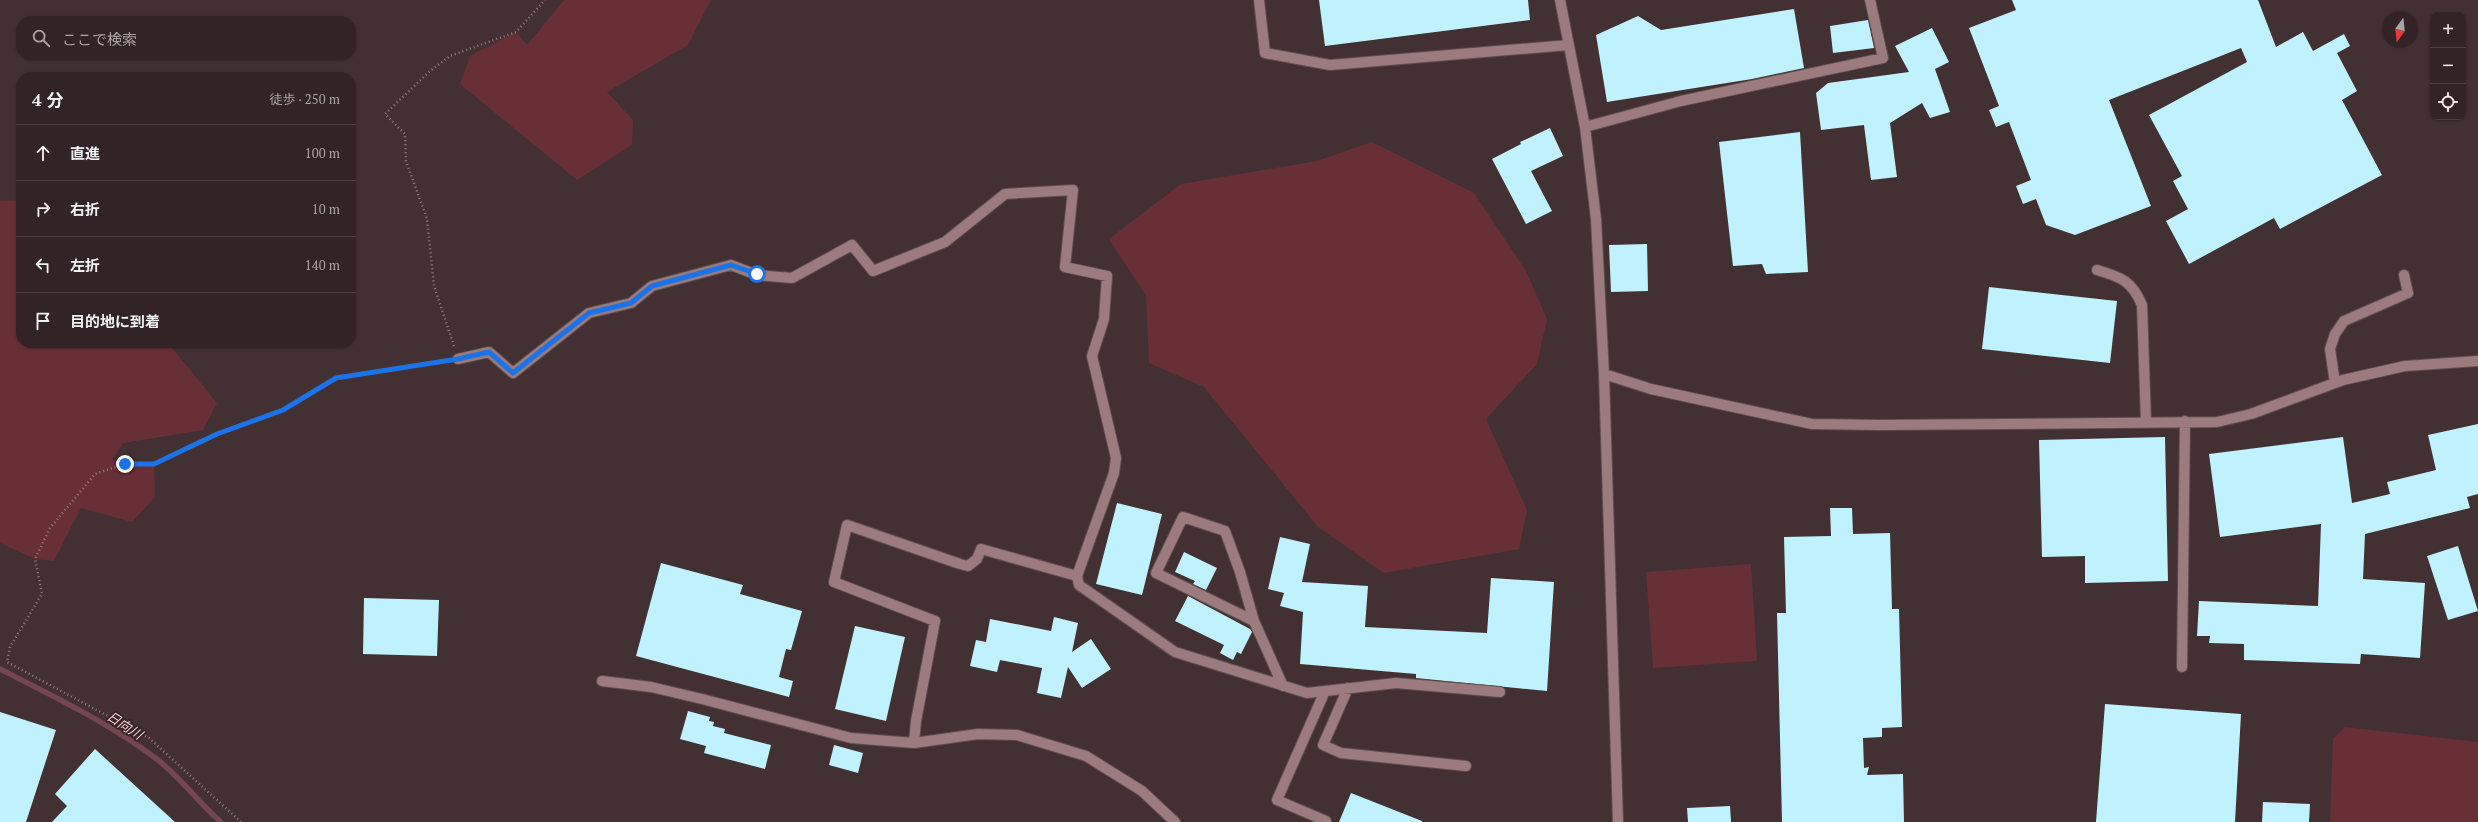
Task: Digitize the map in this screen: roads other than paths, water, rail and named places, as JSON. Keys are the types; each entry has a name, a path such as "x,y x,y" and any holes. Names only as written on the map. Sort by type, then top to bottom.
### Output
{"street":[{"path":"1259,0 1265,53 1330,65 1569,45"},
{"path":"1560,0 1585,127 1596,219 1604,374 1618,822"},
{"path":"1585,127 1681,101 1884,58 1870,0"},
{"path":"458,359 489,352 513,373 589,313 631,303 652,286 731,265 757,274 792,278 852,245 873,271 945,242 1005,194 1073,190 1065,267 1107,276 1104,319 1092,356 1116,458 1114,473 1077,576 1079,585 1175,652 1307,693 1396,683 1500,692"},
{"path":"2097,270 2119,277 2136,289 2142,305 2146,422"},
{"path":"2335,383 2330,348 2334,334 2344,321 2408,293 2404,275"},
{"path":"1604,374 1651,389 1812,424 1880,425 2185,421 2217,422 2251,414 2335,383 2405,366 2478,362"},
{"path":"2182,666 2185,421"},
{"path":"1254,621 1156,573 1183,517 1225,532 1240,572 1254,621 1283,686"},
{"path":"914,744 916,721 935,621 834,582 847,525 968,566 977,559 981,549 1077,576"},
{"path":"602,681 651,687 702,698 851,738 914,744 978,734 1017,735 1086,756 1136,787 1175,822"},
{"path":"1348,688 1323,745 1342,753 1466,766"},
{"path":"1325,691 1277,800 1326,821"}],"waterway":[{"name":"日向川","path":"0,669 101,722 140,747 167,767 221,822"}]}
